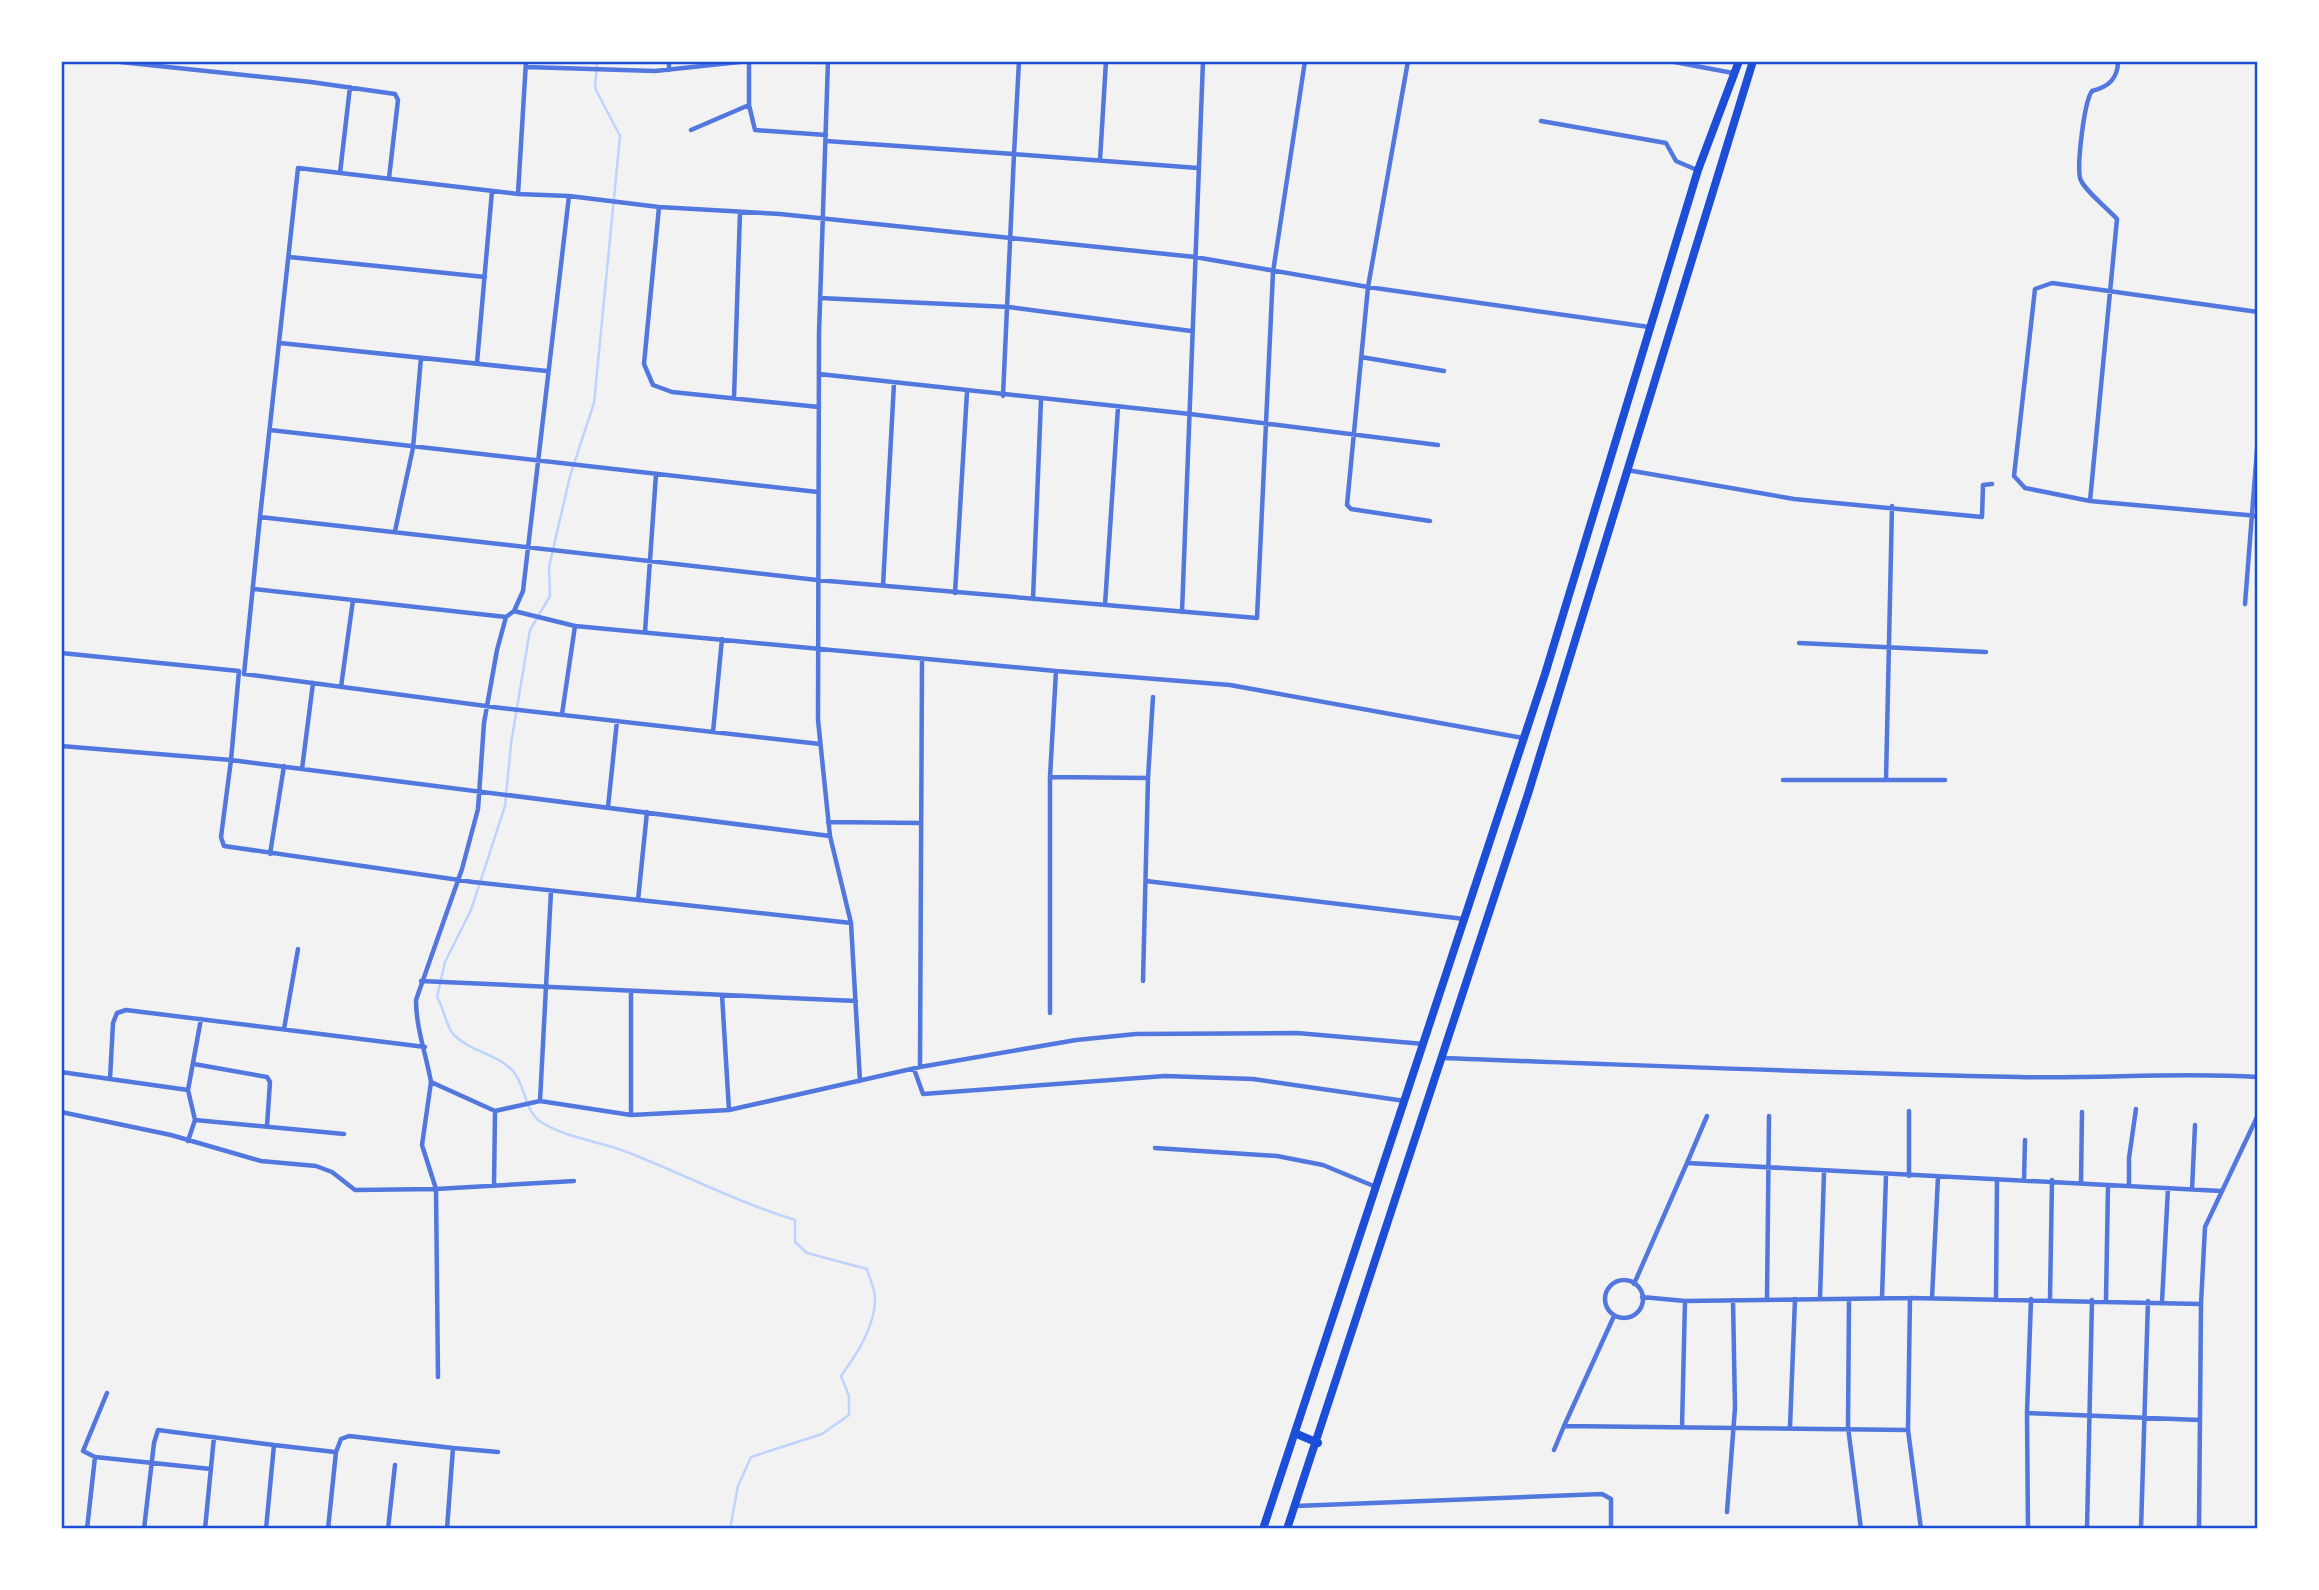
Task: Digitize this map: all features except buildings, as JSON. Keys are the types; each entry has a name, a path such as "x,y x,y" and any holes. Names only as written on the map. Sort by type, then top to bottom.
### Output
{"main road":[{"path":"1263,1529 1297,1434 1545,674 1698,170 1738,61"},
{"path":"1287,1529 1318,1443 1528,793 1753,61"},
{"path":"1297,1434 1318,1443"}],"street":[{"path":"111,61 349,87 398,97 389,178"},
{"path":"669,61 669,70"},
{"path":"749,61 750,105 755,130 1198,168"},
{"path":"518,194 526,64 580,69 669,70 749,61 828,62 819,374 817,580 820,744 830,836 851,923 860,1081"},
{"path":"1003,396 1019,61"},
{"path":"1100,160 1106,61"},
{"path":"1182,611 1203,61"},
{"path":"260,517 817,580 1257,618 1273,272 1305,61"},
{"path":"1408,61 1368,287 1347,505 1351,509 1430,522"},
{"path":"1669,61 1735,74"},
{"path":"2090,501 2117,219 2085,187 2080,179 2080,164 2086,100 2092,91 2108,87 2118,68 2118,61"},
{"path":"340,173 349,87"},
{"path":"691,130 750,105"},
{"path":"1541,121 1667,143 1676,162 1698,170"},
{"path":"820,744 501,708 244,674 298,168 518,194 569,196 596,201 740,212 1195,257 1368,287 1650,327"},
{"path":"477,363 492,191"},
{"path":"438,1377 436,1189 422,1145 431,1082 425,1047 416,1020 416,1000 458,879 478,809 487,706 506,617 514,611 523,591 569,196"},
{"path":"659,207 644,364 653,385 672,392 819,407"},
{"path":"734,398 740,212"},
{"path":"289,257 485,277"},
{"path":"2255,515 2090,501 2025,488 2014,476 2035,289 2052,283 2258,312"},
{"path":"820,298 1009,307 1191,331"},
{"path":"280,343 547,371"},
{"path":"1361,357 1444,372"},
{"path":"395,531 413,449 421,358"},
{"path":"819,374 1003,396 1190,414 1438,445"},
{"path":"883,586 894,383"},
{"path":"955,593 967,392"},
{"path":"1033,599 1041,400"},
{"path":"1105,605 1118,407"},
{"path":"270,430 413,449 818,492"},
{"path":"2245,604 2255,515 2258,437"},
{"path":"1627,470 1794,499 1892,506 1982,517 1983,485 1992,484"},
{"path":"645,632 656,474"},
{"path":"1885,780 1892,506"},
{"path":"253,589 506,617"},
{"path":"341,687 353,600"},
{"path":"514,611 575,626 1230,685 1523,738"},
{"path":"562,714 575,626"},
{"path":"713,732 722,639"},
{"path":"1799,643 1986,652"},
{"path":"61,653 239,671 223,846 473,882 851,923"},
{"path":"922,659 917,1068 923,1094 1165,1076 1253,1079 1405,1101"},
{"path":"1050,1013 1050,777 1056,671"},
{"path":"302,769 313,683"},
{"path":"1143,981 1148,778 1153,697"},
{"path":"608,807 618,721"},
{"path":"61,746 284,766 830,836"},
{"path":"270,854 284,766"},
{"path":"1050,777 1148,778"},
{"path":"1783,779 1945,780"},
{"path":"638,900 647,812"},
{"path":"828,822 921,823"},
{"path":"1146,881 1465,919"},
{"path":"540,1101 551,891"},
{"path":"284,1029 298,949"},
{"path":"421,981 856,1001"},
{"path":"631,992 631,1115"},
{"path":"722,995 729,1110"},
{"path":"110,1079 113,1023 117,1013 126,1010 425,1047"},
{"path":"188,1141 195,1120 188,1090 201,1019"},
{"path":"431,1082 495,1111 540,1101 631,1115 729,1110 917,1068 1076,1040 1136,1034 1297,1033 1424,1044"},
{"path":"1441,1058 2089,1079 2206,1074 2258,1077"},
{"path":"194,1063 267,1077 270,1082 267,1126"},
{"path":"61,1072 188,1090"},
{"path":"2129,1186 2129,1158 2136,1109"},
{"path":"494,1186 495,1111"},
{"path":"1909,1111 1909,1176"},
{"path":"61,1112 261,1161 324,1168 355,1190 436,1189 574,1181"},
{"path":"2081,1183 2082,1112"},
{"path":"1767,1299 1769,1115"},
{"path":"2199,1529 2201,1304 2205,1227 2258,1115"},
{"path":"1634,1284 1707,1116"},
{"path":"195,1120 344,1134"},
{"path":"2192,1190 2195,1125"},
{"path":"2024,1180 2025,1140"},
{"path":"1155,1148 1277,1156 1323,1165 1377,1188"},
{"path":"1688,1163 1769,1170 2052,1180 2221,1191"},
{"path":"1820,1298 1824,1172"},
{"path":"1882,1298 1886,1175"},
{"path":"1932,1298 1938,1177"},
{"path":"1996,1299 1997,1179"},
{"path":"2050,1299 2052,1180"},
{"path":"2106,1300 2108,1185"},
{"path":"2162,1302 2168,1188"},
{"path":"1619,1281 1634,1284 1642,1297 1640,1307 1633,1315 1614,1316 1605,1303 1607,1291 1619,1281"},
{"path":"1642,1297 1685,1301 1932,1298 2201,1304"},
{"path":"1849,1298 1848,1427 1861,1529"},
{"path":"1910,1298 1908,1430 1921,1529"},
{"path":"1790,1427 1796,1299"},
{"path":"2028,1529 2027,1413 2031,1299"},
{"path":"1727,1512 1735,1426 1733,1300"},
{"path":"2087,1529 2092,1300"},
{"path":"1682,1427 1685,1301"},
{"path":"2141,1529 2148,1301"},
{"path":"1554,1450 1614,1316"},
{"path":"107,1393 83,1451 95,1457 211,1469"},
{"path":"2027,1413 2199,1420"},
{"path":"1564,1426 1848,1427 1908,1430"},
{"path":"144,1529 151,1462 158,1430 335,1452"},
{"path":"328,1529 335,1452 341,1439 349,1436 498,1452"},
{"path":"205,1529 214,1437"},
{"path":"267,1529 274,1445"},
{"path":"447,1529 453,1448"},
{"path":"88,1529 95,1457"},
{"path":"388,1529 395,1465"},
{"path":"1296,1506 1602,1494 1611,1499 1611,1529"}],"waterway":[{"path":"597,61 595,88 620,136 594,403 570,476 549,567 550,596 530,630 511,744 505,806 471,910 445,962 437,997 454,1035 513,1071 531,1112 541,1122 561,1132 627,1152 795,1220 795,1242 807,1253 867,1269 875,1296 872,1318 859,1349 841,1376 849,1396 849,1415 822,1434 751,1457 738,1486 730,1529"}]}
